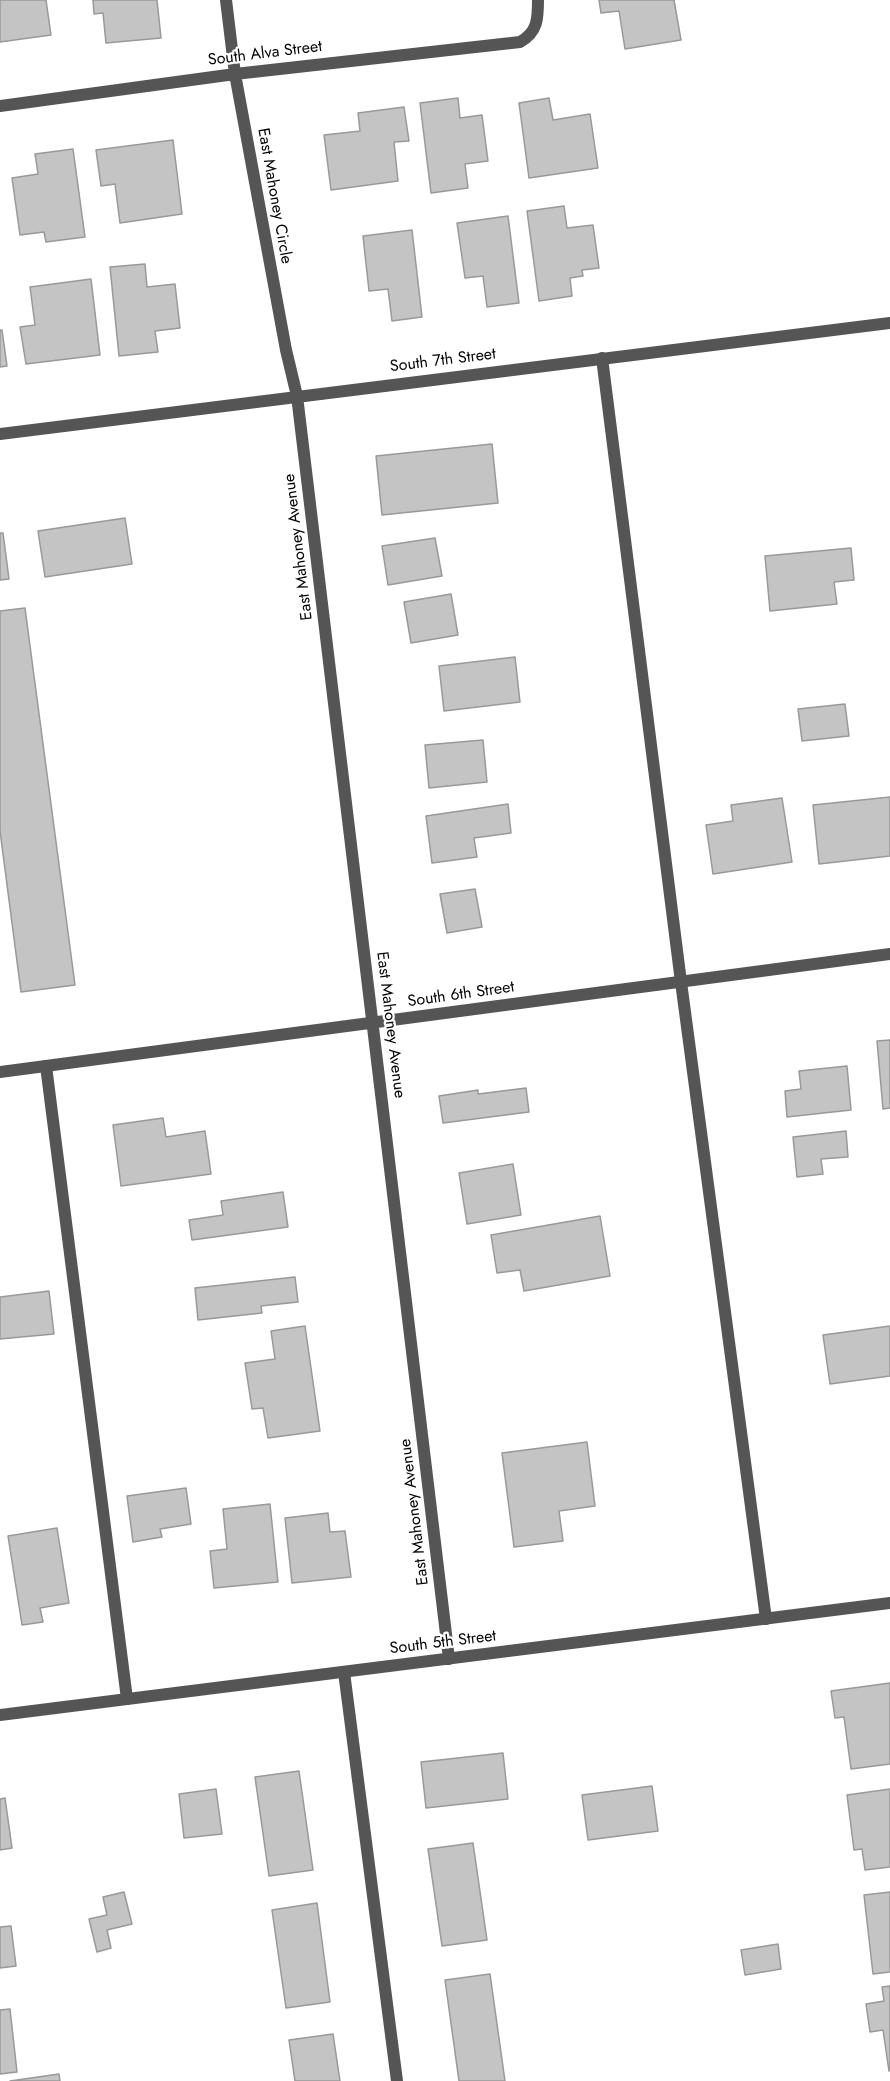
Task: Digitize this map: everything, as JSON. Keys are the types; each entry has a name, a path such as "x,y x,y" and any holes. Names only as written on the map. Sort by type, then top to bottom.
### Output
{"street":[{"name":"East Mahoney Circle","path":"226,0 235,74 286,350 297,396"},
{"name":"South Alva Street","path":"0,106 235,74 520,42 532,33 538,19 538,0"},
{"name":"South 7th Street","path":"0,434 890,323"},
{"path":"602,358 681,982 766,1619"},
{"name":"East Mahoney Avenue","path":"297,396 449,1659"},
{"name":"South 6th Street","path":"0,1072 890,954"},
{"path":"46,1066 127,1699"},
{"name":"South 5th Street","path":"0,1715 890,1603"},
{"path":"344,1672 397,2081"}],"building":[{"path":"0,0 46,0 51,35 0,42"},
{"path":"93,0 157,0 161,38 106,43 103,13 94,14"},
{"path":"599,0 674,0 681,40 625,49 619,11 601,13"},
{"path":"458,98 460,118 482,115 488,161 465,164 468,188 431,193 420,103"},
{"path":"549,98 553,120 590,114 598,168 529,178 519,103"},
{"path":"404,107 409,141 394,142 398,181 331,190 324,135 360,131 358,113"},
{"path":"173,140 182,214 120,223 115,184 101,186 96,150"},
{"path":"73,149 85,237 46,242 44,232 20,235 12,178 38,174 35,154"},
{"path":"564,206 567,228 593,225 599,268 582,270 583,276 570,278 572,296 539,301 527,211"},
{"path":"508,216 519,303 487,307 483,276 465,278 457,223"},
{"path":"412,230 422,317 392,321 388,289 369,291 363,236"},
{"path":"145,264 147,287 175,284 180,328 155,331 158,352 119,356 110,267"},
{"path":"91,279 100,355 26,364 20,327 35,325 30,287"},
{"path":"0,330 2,330 7,366 0,367"},
{"path":"492,444 498,503 382,515 376,456"},
{"path":"125,518 132,564 45,577 38,531"},
{"path":"0,533 3,533 9,579 0,580"},
{"path":"435,538 442,576 388,585 382,546"},
{"path":"851,548 854,580 834,582 837,604 770,611 765,556"},
{"path":"451,594 458,635 411,643 404,602"},
{"path":"25,608 75,985 21,992 0,831 0,611"},
{"path":"515,657 520,702 444,711 439,666"},
{"path":"845,704 849,736 802,741 798,709"},
{"path":"483,740 487,782 429,788 425,745"},
{"path":"890,797 890,856 819,864 813,805"},
{"path":"782,798 792,862 713,874 706,825 733,821 731,805"},
{"path":"508,804 511,833 474,838 477,857 432,863 426,816"},
{"path":"475,889 482,927 447,933 440,894"},
{"path":"890,1040 890,1108 883,1109 877,1041"},
{"path":"847,1066 851,1110 787,1117 785,1091 801,1089 799,1071"},
{"path":"526,1088 529,1112 443,1123 439,1096 478,1090 478,1094"},
{"path":"163,1118 166,1137 205,1131 211,1174 121,1186 113,1125"},
{"path":"846,1131 848,1157 821,1159 823,1174 797,1177 793,1137"},
{"path":"513,1164 521,1215 467,1224 459,1173"},
{"path":"283,1192 288,1227 192,1240 189,1220 223,1215 221,1201"},
{"path":"600,1216 610,1276 524,1291 520,1270 497,1273 491,1235"},
{"path":"295,1277 298,1302 261,1306 262,1313 198,1320 195,1288"},
{"path":"49,1291 54,1334 0,1339 0,1297"},
{"path":"305,1326 320,1431 268,1438 263,1408 252,1409 245,1363 275,1359 271,1331"},
{"path":"890,1326 890,1376 830,1384 823,1335"},
{"path":"587,1442 595,1506 559,1511 563,1541 514,1547 502,1453"},
{"path":"186,1488 191,1524 160,1529 162,1537 133,1542 127,1496"},
{"path":"270,1504 278,1582 214,1588 210,1551 227,1549 223,1509"},
{"path":"328,1513 330,1532 345,1531 351,1577 292,1583 285,1518"},
{"path":"57,1528 69,1603 40,1608 43,1622 22,1625 8,1536"},
{"path":"890,1683 890,1764 851,1769 844,1717 835,1718 831,1691"},
{"path":"503,1753 508,1799 426,1808 421,1762"},
{"path":"299,1771 313,1870 269,1876 255,1777"},
{"path":"652,1786 658,1831 588,1840 582,1795"},
{"path":"216,1789 222,1834 184,1838 179,1794"},
{"path":"890,1789 890,1867 865,1870 862,1849 854,1850 847,1795"},
{"path":"5,1798 12,1848 0,1850 0,1799"},
{"path":"473,1843 487,1940 442,1946 428,1849"},
{"path":"124,1892 132,1924 107,1930 111,1948 97,1952 89,1919 107,1915 103,1897"},
{"path":"890,1892 890,1972 873,1974 864,1895"},
{"path":"317,1903 330,2002 286,2008 272,1910"},
{"path":"11,1926 16,1966 0,1968 0,1927"},
{"path":"778,1944 781,1969 745,1975 741,1950"},
{"path":"490,1974 505,2081 459,2081 445,1980"},
{"path":"890,1986 889,2071 883,2030 870,2032 866,2004 884,2001 882,1987"},
{"path":"10,2009 17,2072 0,2074 0,2010"},
{"path":"333,2034 340,2081 295,2081 289,2040"},
{"path":"59,2074 60,2081 10,2081"}]}
